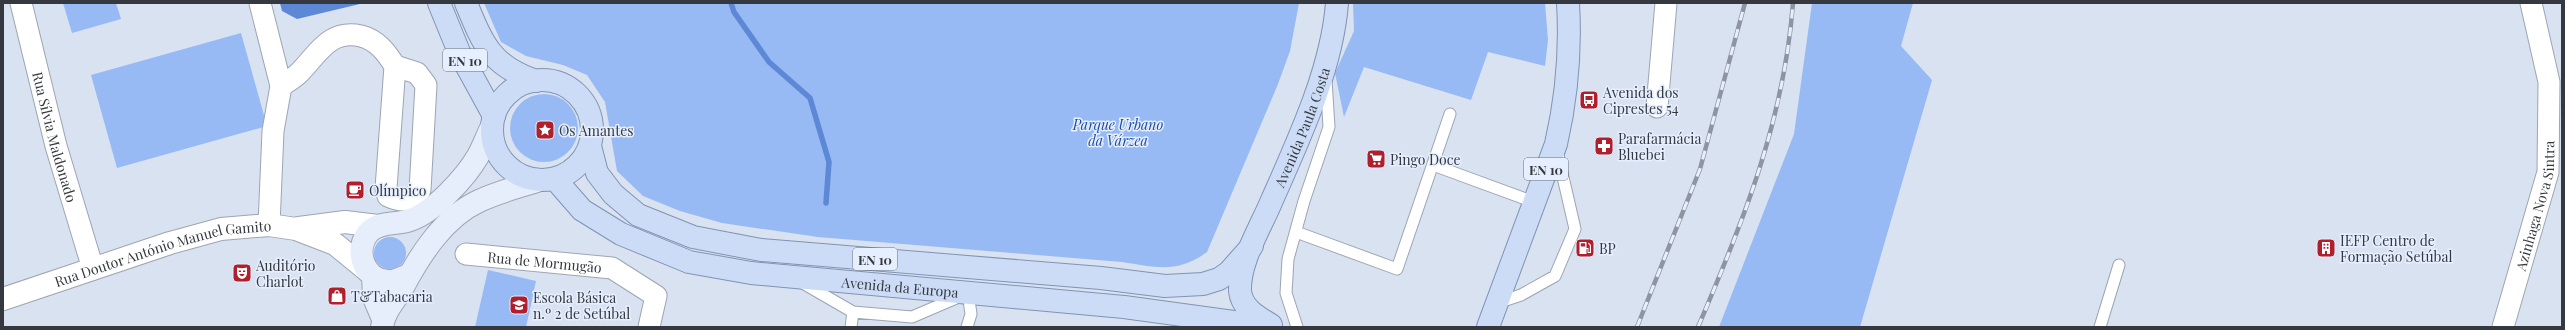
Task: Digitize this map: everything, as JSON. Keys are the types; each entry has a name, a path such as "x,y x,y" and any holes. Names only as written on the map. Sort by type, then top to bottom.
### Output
{"main road":[{"name":"EN 10","path":"439,3 459,52 493,121"},
{"name":"EN 10","path":"466,3 490,54 513,73 536,80"},
{"name":"Avenida Paula Costa","path":"1274,327 1258,318 1245,305 1241,297 1241,279 1252,246 1326,66 1335,32 1337,3"},
{"name":"EN 10","path":"1488,327 1556,144 1562,115 1571,45 1568,3"},
{"path":"370,274 388,281 411,271 428,245 462,212 478,202 570,172 583,160 590,146 592,130 590,114 582,100 570,88 556,82 536,80 524,83 510,91 499,103 493,121 477,157 454,186 429,210 411,220 386,225 368,234 362,246 363,263 370,274 374,298 382,323"},
{"path":"493,121 491,136 496,153 506,166 520,176 546,180"},
{"name":"Avenida da Europa","path":"590,146 597,174 613,194 638,215 693,237 761,250 1101,278 1165,286 1203,284 1219,279 1229,272 1252,246"},
{"name":"Avenida da Europa","path":"546,180 582,210 621,234 688,262 752,273 1124,307 1270,327"},
{"path":"382,323 419,258 419,247 415,237 408,229 386,225"}],"street":[{"name":"Rua Sílvia Maldonado","path":"21,3 56,146 93,269"},
{"path":"260,3 281,86 273,131 269,226"},
{"path":"1657,107 1666,3"},
{"name":"Azinhaga Nova Sintra","path":"2503,327 2548,172 2556,84 2531,3"},
{"path":"281,86 298,74 329,41 348,33 367,38 387,52 394,66 386,188 388,196 398,200 408,200 420,190 426,85 417,73 394,66"},
{"path":"296,228 335,222 361,222 386,225"},
{"name":"Rua Doutor António Manuel Gamito","path":"3,299 221,228 269,226 296,228 324,238 335,244 370,274"},
{"name":"Rua de Mormugão","path":"466,254 612,268 656,296 649,327"}],"lane":[{"path":"1297,327 1286,293 1288,259 1329,127 1326,66"},
{"path":"1296,232 1397,269 1450,114"},
{"path":"1497,303 1521,295 1555,276 1575,228 1556,144"},
{"path":"1433,165 1534,202"},
{"path":"2100,327 2119,265"},
{"path":"794,277 853,312 912,322 968,293 971,314 968,327"},
{"path":"852,327 853,312"}],"green space":[{"path":"63,3 116,3 121,19 72,33"},
{"name":"Parque Urbano da Várzea","path":"484,3 1299,3 1290,51 1278,84 1207,252 1186,264 1156,267 1122,262 818,237 722,223 680,211 643,196 617,171 605,102 587,75 563,65 526,56 501,42"},
{"path":"1353,3 1545,3 1548,40 1545,66 1488,52 1471,100 1364,67 1344,117 1335,73 1354,31"},
{"path":"1812,3 1913,3 1901,46 1932,80 1860,327 1719,327 1794,134"},
{"path":"241,33 267,126 117,168 91,75"},
{"path":"537,94 551,94 563,100 572,109 578,121 576,141 568,152 557,160 551,162 537,162 531,160 520,152 512,141 510,135 510,121 512,115 520,104 531,96"},
{"path":"387,237 393,237 403,244 406,253 405,259 399,266 393,269 387,269 377,262 374,256 374,250 381,240"},
{"path":"488,270 536,281 526,327 475,327"}],"shaded area":[{"path":"280,3 364,3 297,19 282,11"}],"waterway":[{"path":"731,3 734,12 769,62 810,98 829,162 826,203"}],"railway":[{"path":"1637,327 1700,169 1745,3"},
{"path":"1698,327 1746,208 1771,129 1781,88 1793,3"}],"place":[{"name":"Avenida dos Ciprestes 54","path":"1589,100"},
{"name":"Os Amantes","path":"545,130"},
{"name":"Parafarmácia Bluebei","path":"1604,146"},
{"name":"Pingo Doce","path":"1376,159"},
{"name":"Olímpico","path":"355,190"},
{"name":"BP","path":"1585,248"},
{"name":"IEFP Centro de Formação Setúbal","path":"2326,248"},
{"name":"Auditório Charlot","path":"242,273"},
{"name":"T&Tabacaria","path":"337,296"},
{"name":"Escola Básica n.º 2 de Setúbal","path":"519,305"}]}
